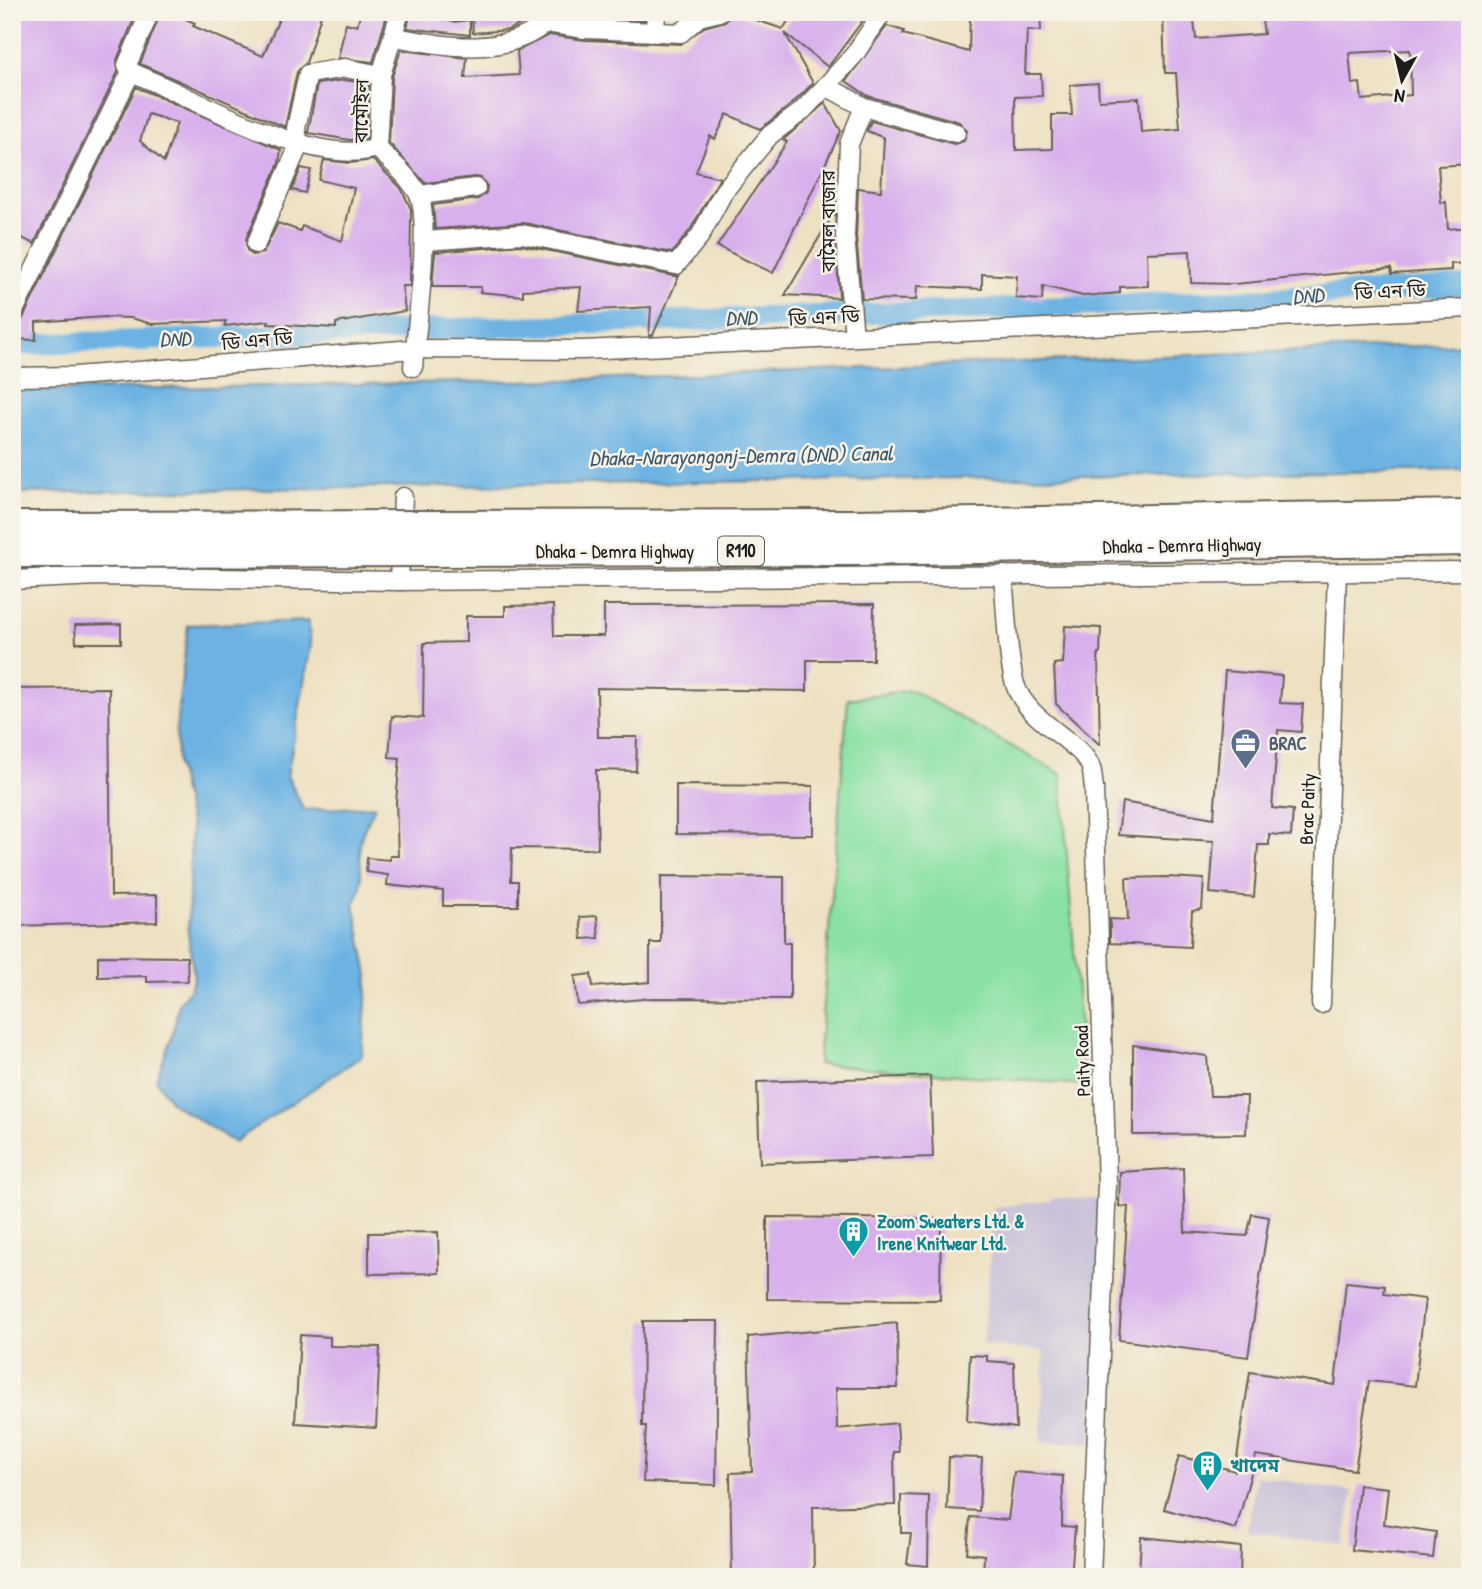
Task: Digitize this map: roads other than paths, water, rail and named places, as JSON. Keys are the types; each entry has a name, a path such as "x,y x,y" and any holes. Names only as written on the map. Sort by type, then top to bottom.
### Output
{"main road":[{"name":"Dhaka - Demra Highway","path":"12,526 852,524 1470,514"},
{"name":"Dhaka - Demra Highway","path":"12,553 852,551 1470,541"}],"street":[{"path":"150,12 127,65 131,72 222,114 299,145 362,153 377,148"},
{"name":"বামৌইল","path":"400,12 395,37 381,75 377,148 419,195"},
{"path":"655,33 656,12"},
{"path":"395,37 456,48 483,46 522,38 547,18 585,30 681,33 699,16 719,12"},
{"path":"425,241 522,234 676,265 700,236 724,191 770,135 801,112 854,55 883,12"},
{"path":"256,244 299,145 296,128 308,74 345,68 381,75"},
{"path":"12,315 19,282 131,72"},
{"path":"826,86 864,107 956,133"},
{"name":"বামৈল বাজার","path":"854,337 846,223 849,144 864,107"},
{"path":"414,358 425,241 424,215 419,195 476,188"},
{"name":"ডি এন ডি","path":"12,377 1470,308"},
{"path":"399,581 403,497"},
{"path":"12,580 98,576 399,581 1470,571"},
{"name":"Brac Paity","path":"1321,1004 1337,574"},
{"name":"Paity Road","path":"1003,575 1015,685 1037,716 1053,733 1076,748 1091,766 1094,789 1107,1184 1091,1577"}],"water":[{"name":"Dhaka-Narayongonj-Demra (DND) Canal","path":"1470,344 1470,470 12,493 12,391 565,380"},
{"path":"308,621 311,645 287,776 304,810 375,806 361,838 361,881 354,903 368,975 362,1056 234,1142 172,1103 156,1080 173,1033 179,1003 189,991 194,978 188,933 191,827 177,765 176,728 188,625"}],"waterway":[{"name":"DND","path":"12,345 1243,300 1470,285"}],"place":[{"name":"BRAC","path":"1246,770"},
{"name":"Zoom Sweaters Ltd. & Irene Knitwear Ltd.","path":"854,1259"},
{"name":"খাদেম","path":"1207,1492"}]}
